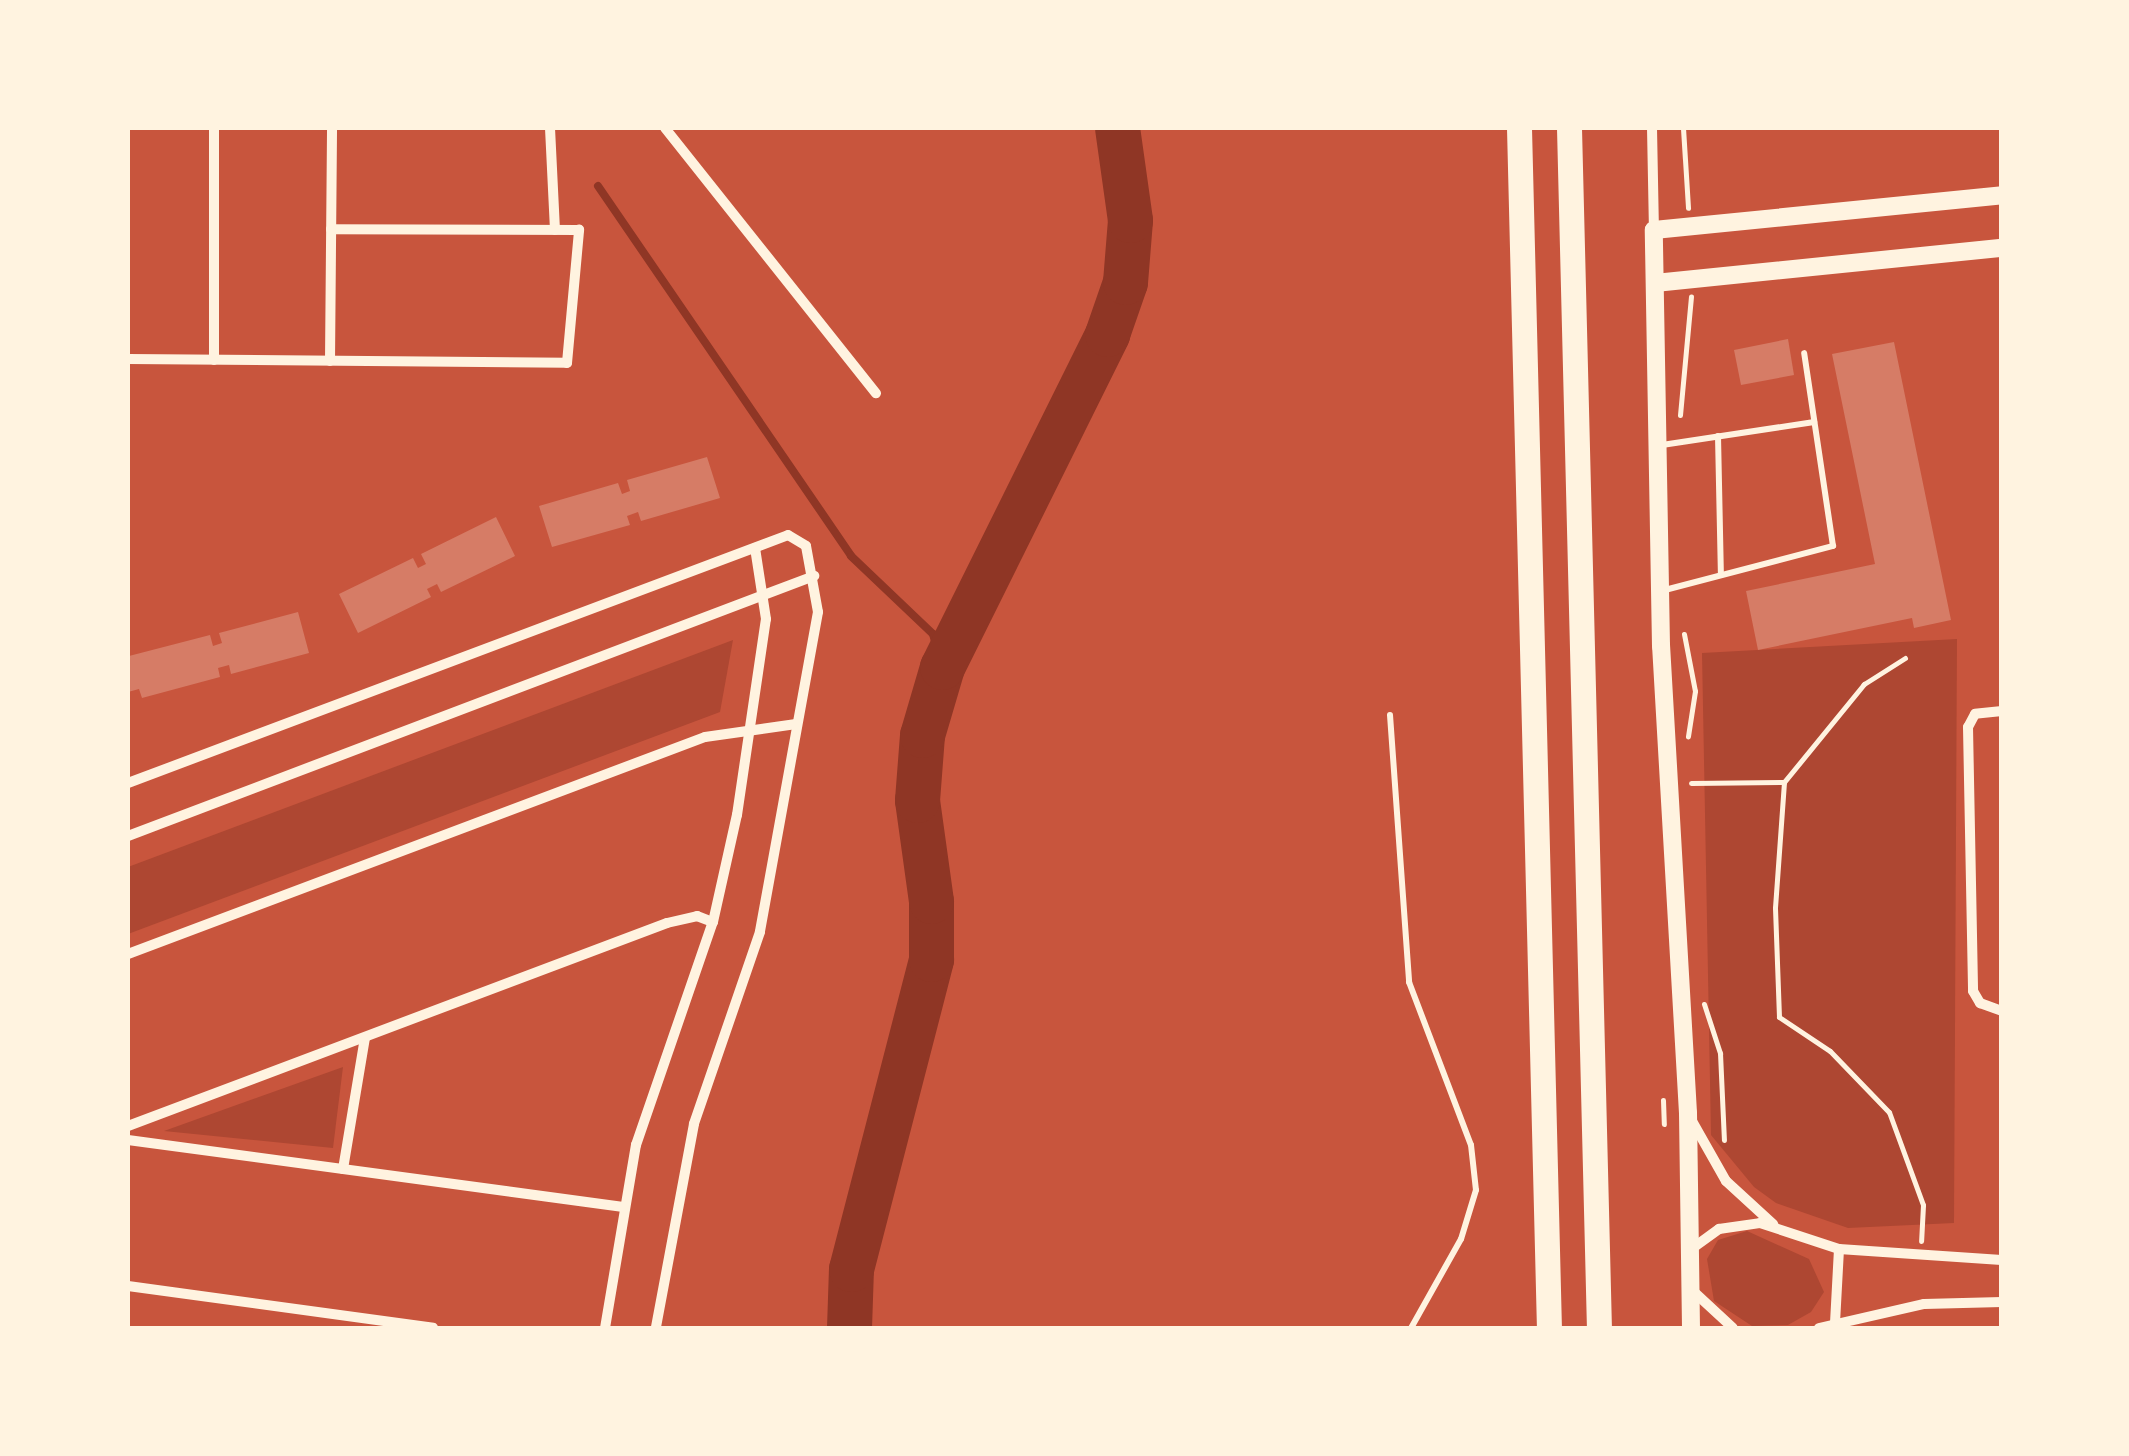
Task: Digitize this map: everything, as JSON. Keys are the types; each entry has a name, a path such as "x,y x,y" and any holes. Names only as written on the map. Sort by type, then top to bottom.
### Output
{"highway":[{"path":"1519,128 1549,1328"},
{"path":"1568,128 1599,1328"}],"street":[{"path":"214,128 214,360"},
{"path":"330,361 332,128"},
{"path":"550,128 555,230"},
{"path":"665,128 876,393"},
{"path":"1652,128 1655,282 1667,444 1691,1328"},
{"path":"1654,230 2002,195"},
{"path":"128,359 567,364 579,230 331,229"},
{"path":"1655,282 2002,248"},
{"path":"128,783 755,548 798,538 814,576 818,612 760,932 694,1124 656,1328"},
{"path":"605,1328 621,1207 646,1110 713,922 750,728 766,594 755,548"},
{"path":"128,836 814,576"},
{"path":"2002,711 1976,714 1968,727 1973,991 1980,1003 2002,1012"},
{"path":"128,954 706,737 796,724"},
{"path":"128,1126 667,923 697,916 713,922"},
{"path":"343,1169 365,1038"},
{"path":"1688,1113 1726,1181 1773,1225"},
{"path":"128,1140 621,1207"},
{"path":"1689,1251 1731,1225 1773,1225 1839,1249 1922,1258 2002,1260"},
{"path":"1835,1322 1839,1249"},
{"path":"128,1286 433,1328"},
{"path":"1690,1286 1733,1328"},
{"path":"1819,1328 1924,1304 2002,1302"}],"lane":[{"path":"1669,589 1832,546 1804,352"},
{"path":"1667,444 1814,422"},
{"path":"1718,436 1722,575"},
{"path":"1390,715 1409,982 1471,1144 1476,1190 1461,1239 1411,1328"}],"path":[{"path":"1683,128 1683,195 1695,226"},
{"path":"1667,444 1692,328 1689,303 1697,278"},
{"path":"1669,589 1695,691 1684,746"},
{"path":"1905,658 1864,684 1784,782 1776,908 1779,1017 1830,1050 1890,1112 1923,1205 1922,1258"},
{"path":"1685,764 1687,802"},
{"path":"1686,783 1784,782"},
{"path":"1700,989 1720,1053 1720,1124 1728,1149"},
{"path":"1905,1241 1921,1241"}],"shaded area":[{"path":"1957,639 1954,1223 1848,1228 1776,1203 1754,1187 1711,1135 1702,653"},
{"path":"733,640 720,712 128,934 128,867"},
{"path":"343,1067 333,1148 164,1131"},
{"path":"1747,1231 1809,1259 1824,1292 1811,1312 1788,1325 1752,1326 1714,1301 1707,1259 1718,1240"}],"building":[{"path":"1788,339 1794,375 1741,385 1734,350"},
{"path":"1894,342 1951,620 1914,628 1912,618 1758,650 1746,591 1875,564 1832,354"},
{"path":"707,457 720,498 641,521 638,512 627,516 630,525 552,547 539,506 618,483 622,494 630,491 627,480"},
{"path":"496,517 515,556 441,592 437,584 427,589 431,597 358,633 339,594 413,558 418,568 426,564 421,554"},
{"path":"298,612 309,653 231,674 229,665 218,668 220,677 142,698 139,689 128,692 129,656 210,635 213,646 222,643 219,633"}],"waterway":[{"path":"849,1328 851,1269 931,959 931,901 917,800 922,735 942,667 1107,334 1125,282 1130,220 1117,128"},
{"path":"598,186 851,556 933,634 942,667"}]}
